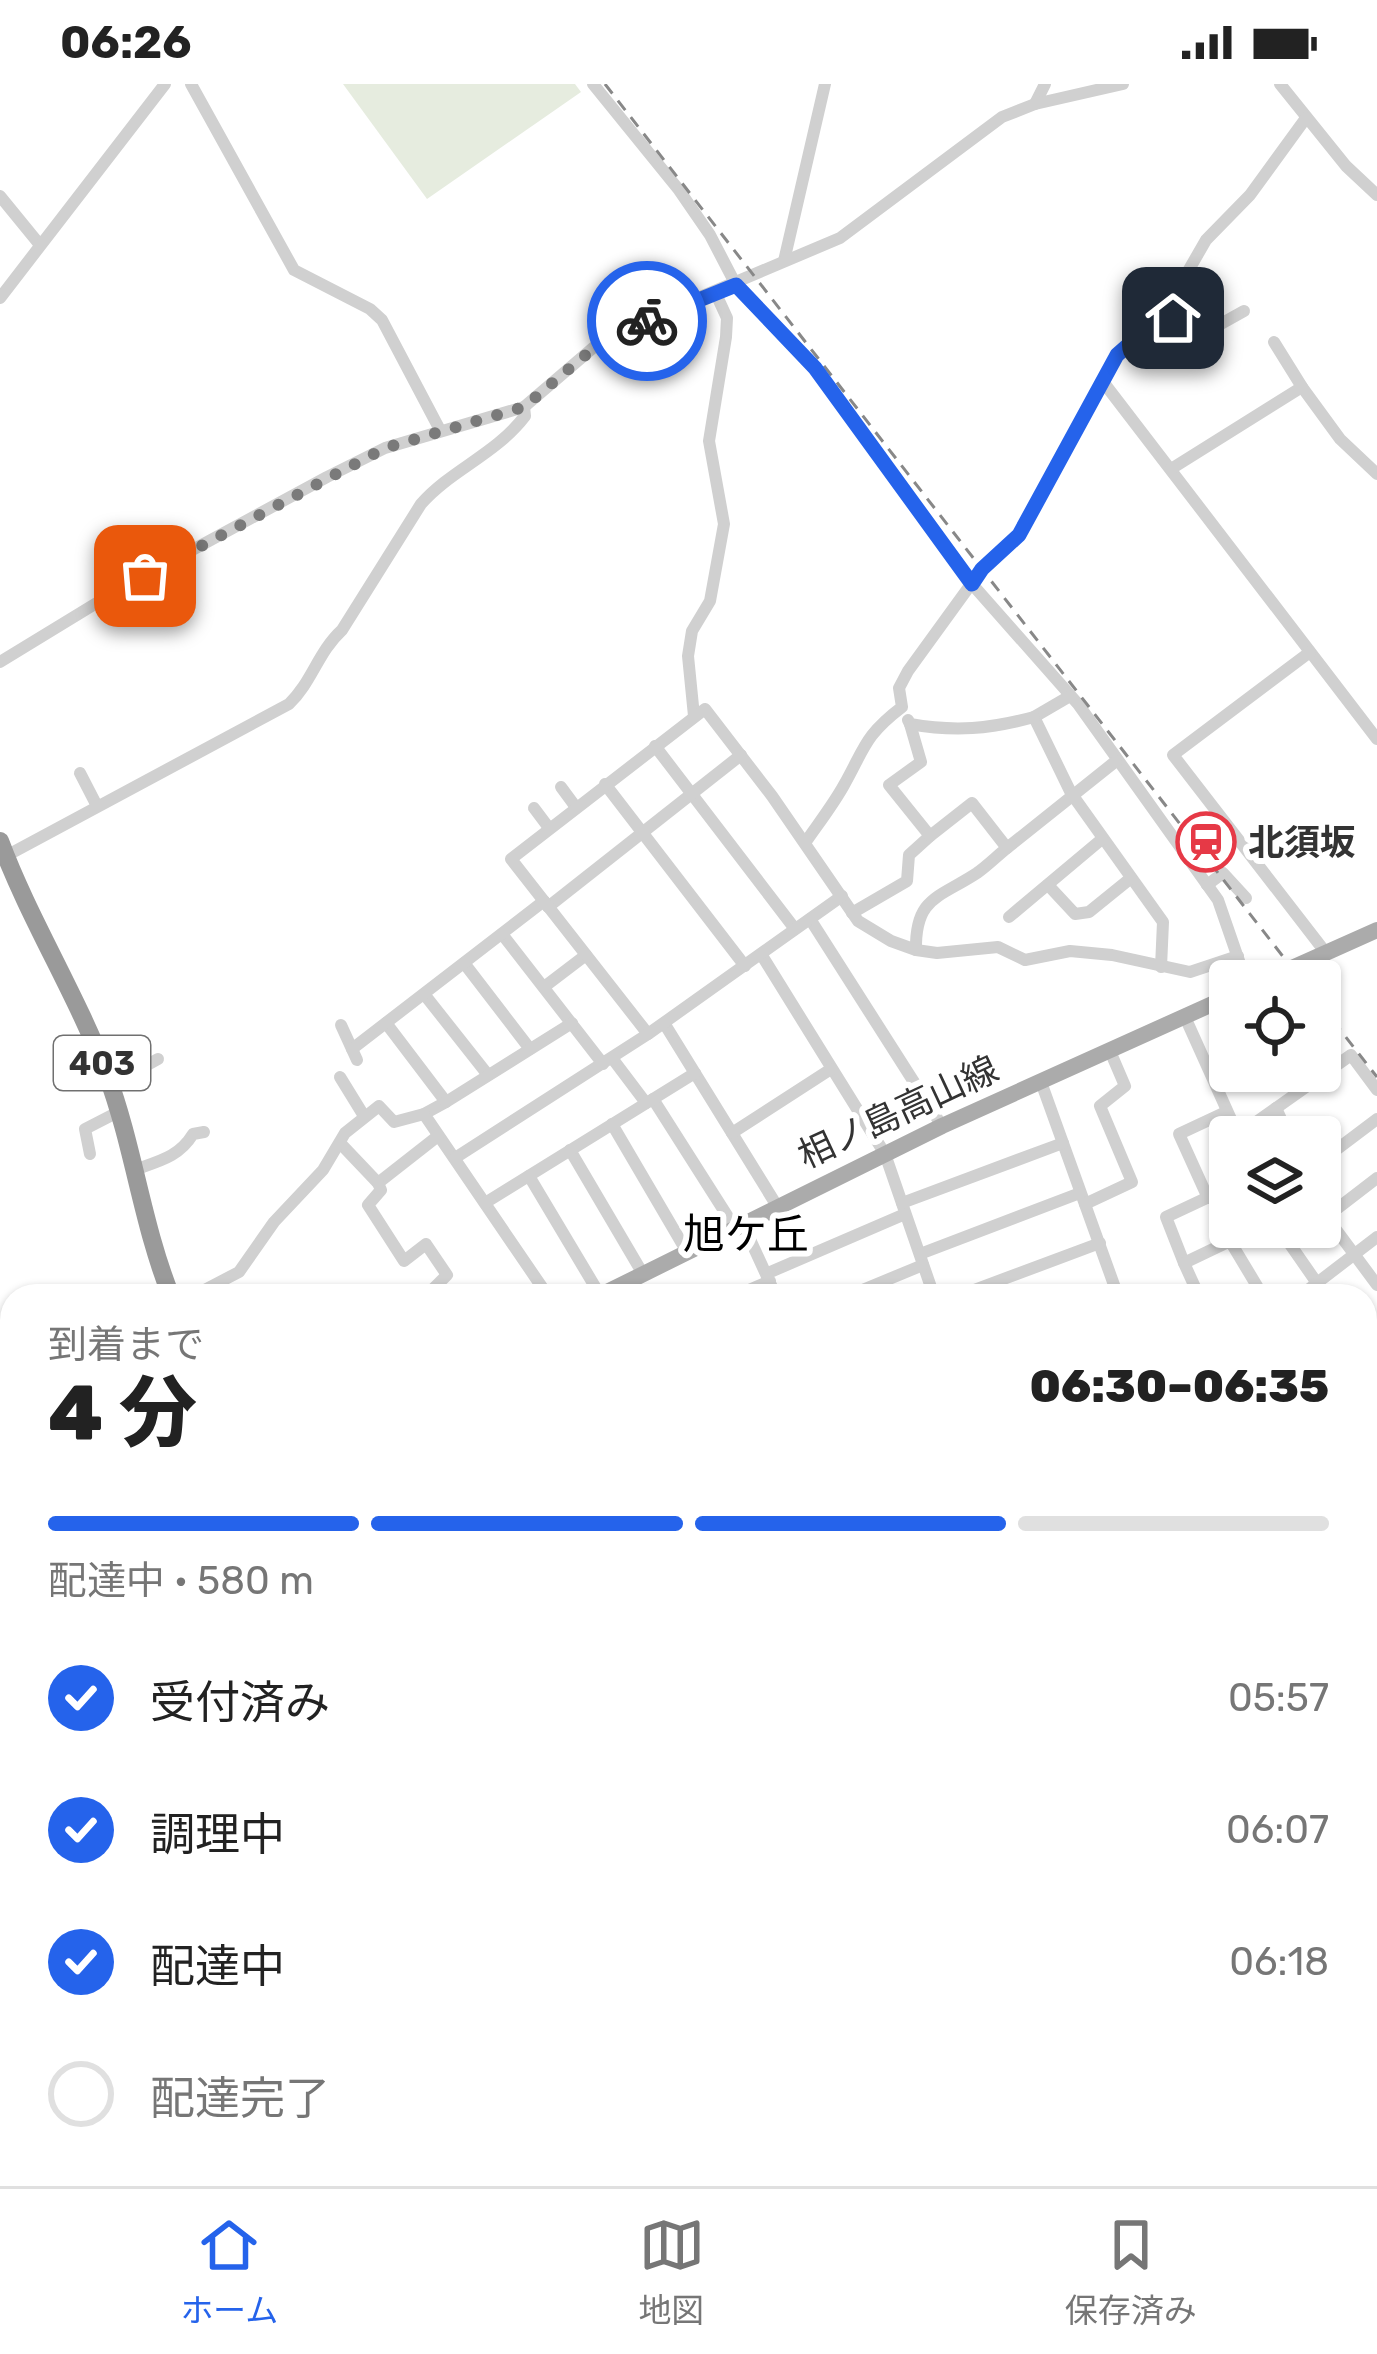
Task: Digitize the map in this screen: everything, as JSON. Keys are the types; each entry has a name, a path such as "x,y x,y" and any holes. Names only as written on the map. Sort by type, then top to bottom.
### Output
{"highway":[{"name":"403","path":"3,848 7,884 111,1085 147,1232 166,1284"}],"main road":[{"path":"1310,960 1377,930"},
{"name":"相ノ島高山線","path":"626,1284 942,1126 1209,1006"}],"street":[{"path":"0,298 165,84"},
{"path":"191,84 294,270 370,309 382,320 440,430"},
{"path":"592,84 679,190 736,285 815,368 972,584 1070,695 1218,901 1239,960"},
{"path":"784,261 825,84"},
{"path":"1035,104 1045,84"},
{"path":"0,662 112,593 327,477 385,448 524,407 602,341 840,238 1002,117 1035,104 1123,84"},
{"path":"1280,84 1346,166 1377,195"},
{"path":"930,836 889,785 921,762 899,688 982,569 1019,535 1117,355 1158,319 1207,240 1250,195 1306,118"},
{"path":"0,196 40,244"},
{"path":"1177,288 1195,318 1193,323"},
{"path":"694,716 688,656 692,631 710,601 724,524 709,441 727,318 716,294"},
{"path":"1158,319 1187,317 1202,334 1244,310"},
{"path":"1274,342 1340,439 1377,474"},
{"path":"1104,383 1377,739"},
{"path":"1171,470 1302,387"},
{"path":"3,848 97,806 290,704 305,688 325,646 342,630 421,504 437,486 506,440 525,416 524,407"},
{"path":"1310,652 1173,755 1326,953"},
{"path":"910,724 950,731 991,728 1034,718 1070,695"},
{"path":"805,843 848,780 868,740 902,707"},
{"path":"648,1034 511,859 705,709 852,913 873,931 916,950 937,953 998,946 1025,961 1070,951 1190,972 1238,956"},
{"path":"1034,718 1073,796 1163,922 1161,967"},
{"path":"655,746 795,929"},
{"path":"340,1025 355,1054 386,1023 741,755"},
{"path":"916,950 915,923 946,887 974,875 1116,761"},
{"path":"80,773 97,806"},
{"path":"605,784 745,966"},
{"path":"561,788 575,806"},
{"path":"852,913 907,881 909,855 972,803 1007,848"},
{"path":"534,808 549,828"},
{"path":"1009,917 1102,839"},
{"path":"1207,885 1223,873 1246,898"},
{"path":"1048,885 1075,914 1089,912 1131,878"},
{"path":"454,1158 648,1034 842,896"},
{"path":"810,919 942,1126"},
{"path":"502,934 572,1023 649,1101 739,1226 772,1284"},
{"path":"761,954 885,1154 930,1284"},
{"path":"544,987 586,955"},
{"path":"464,963 530,1049"},
{"path":"424,994 488,1075"},
{"path":"1185,1017 1228,1116"},
{"path":"386,1023 446,1102"},
{"path":"216,1284 239,1272 274,1222 307,1190 364,1116 379,1106 394,1122 424,1114 572,1023"},
{"path":"664,1023 777,1206"},
{"path":"872,1284 921,1260 1132,1182 1100,1106 1125,1086 1110,1051"},
{"path":"1265,1116 1351,1055 1377,1090"},
{"path":"111,1085 158,1060"},
{"path":"732,1133 831,1069"},
{"path":"485,1203 694,1073"},
{"path":"340,1077 364,1116"},
{"path":"1041,1082 1110,1284"},
{"path":"1276,1108 1280,1116"},
{"path":"90,1154 85,1129 120,1111"},
{"path":"1193,1284 1166,1217 1208,1198 1179,1134 1226,1112"},
{"path":"424,1114 540,1284"},
{"path":"134,1170 184,1149 198,1133 186,1120"},
{"path":"1341,1147 1377,1120"},
{"path":"612,1124 687,1252"},
{"path":"378,1183 438,1136"},
{"path":"340,1143 378,1183 381,1190 368,1205 404,1261 426,1244 451,1272 440,1284"},
{"path":"756,1284 904,1209 1063,1143"},
{"path":"569,1150 643,1274"},
{"path":"529,1176 602,1284"},
{"path":"1341,1201 1377,1178"},
{"path":"1292,1248 1316,1283 1377,1237"},
{"path":"1341,1238 1376,1284"},
{"path":"1184,1262 1231,1241 1257,1284"},
{"path":"990,1284 1100,1243"}],"shaded area":[{"path":"343,84 575,84 581,92 427,199"}],"railway":[{"path":"605,84 1286,960"},
{"path":"1341,1031 1377,1077"}],"way so far":[{"path":"145,576 385,448 524,407 602,341 647,321"}],"place":[{"name":"北須坂","path":"1206,842"}],"district":[{"name":"旭ケ丘","path":"746,1235"}],"route":[{"path":"647,321 736,285 815,368 972,584 1019,535 1117,355 1158,319 1173,318"}]}
